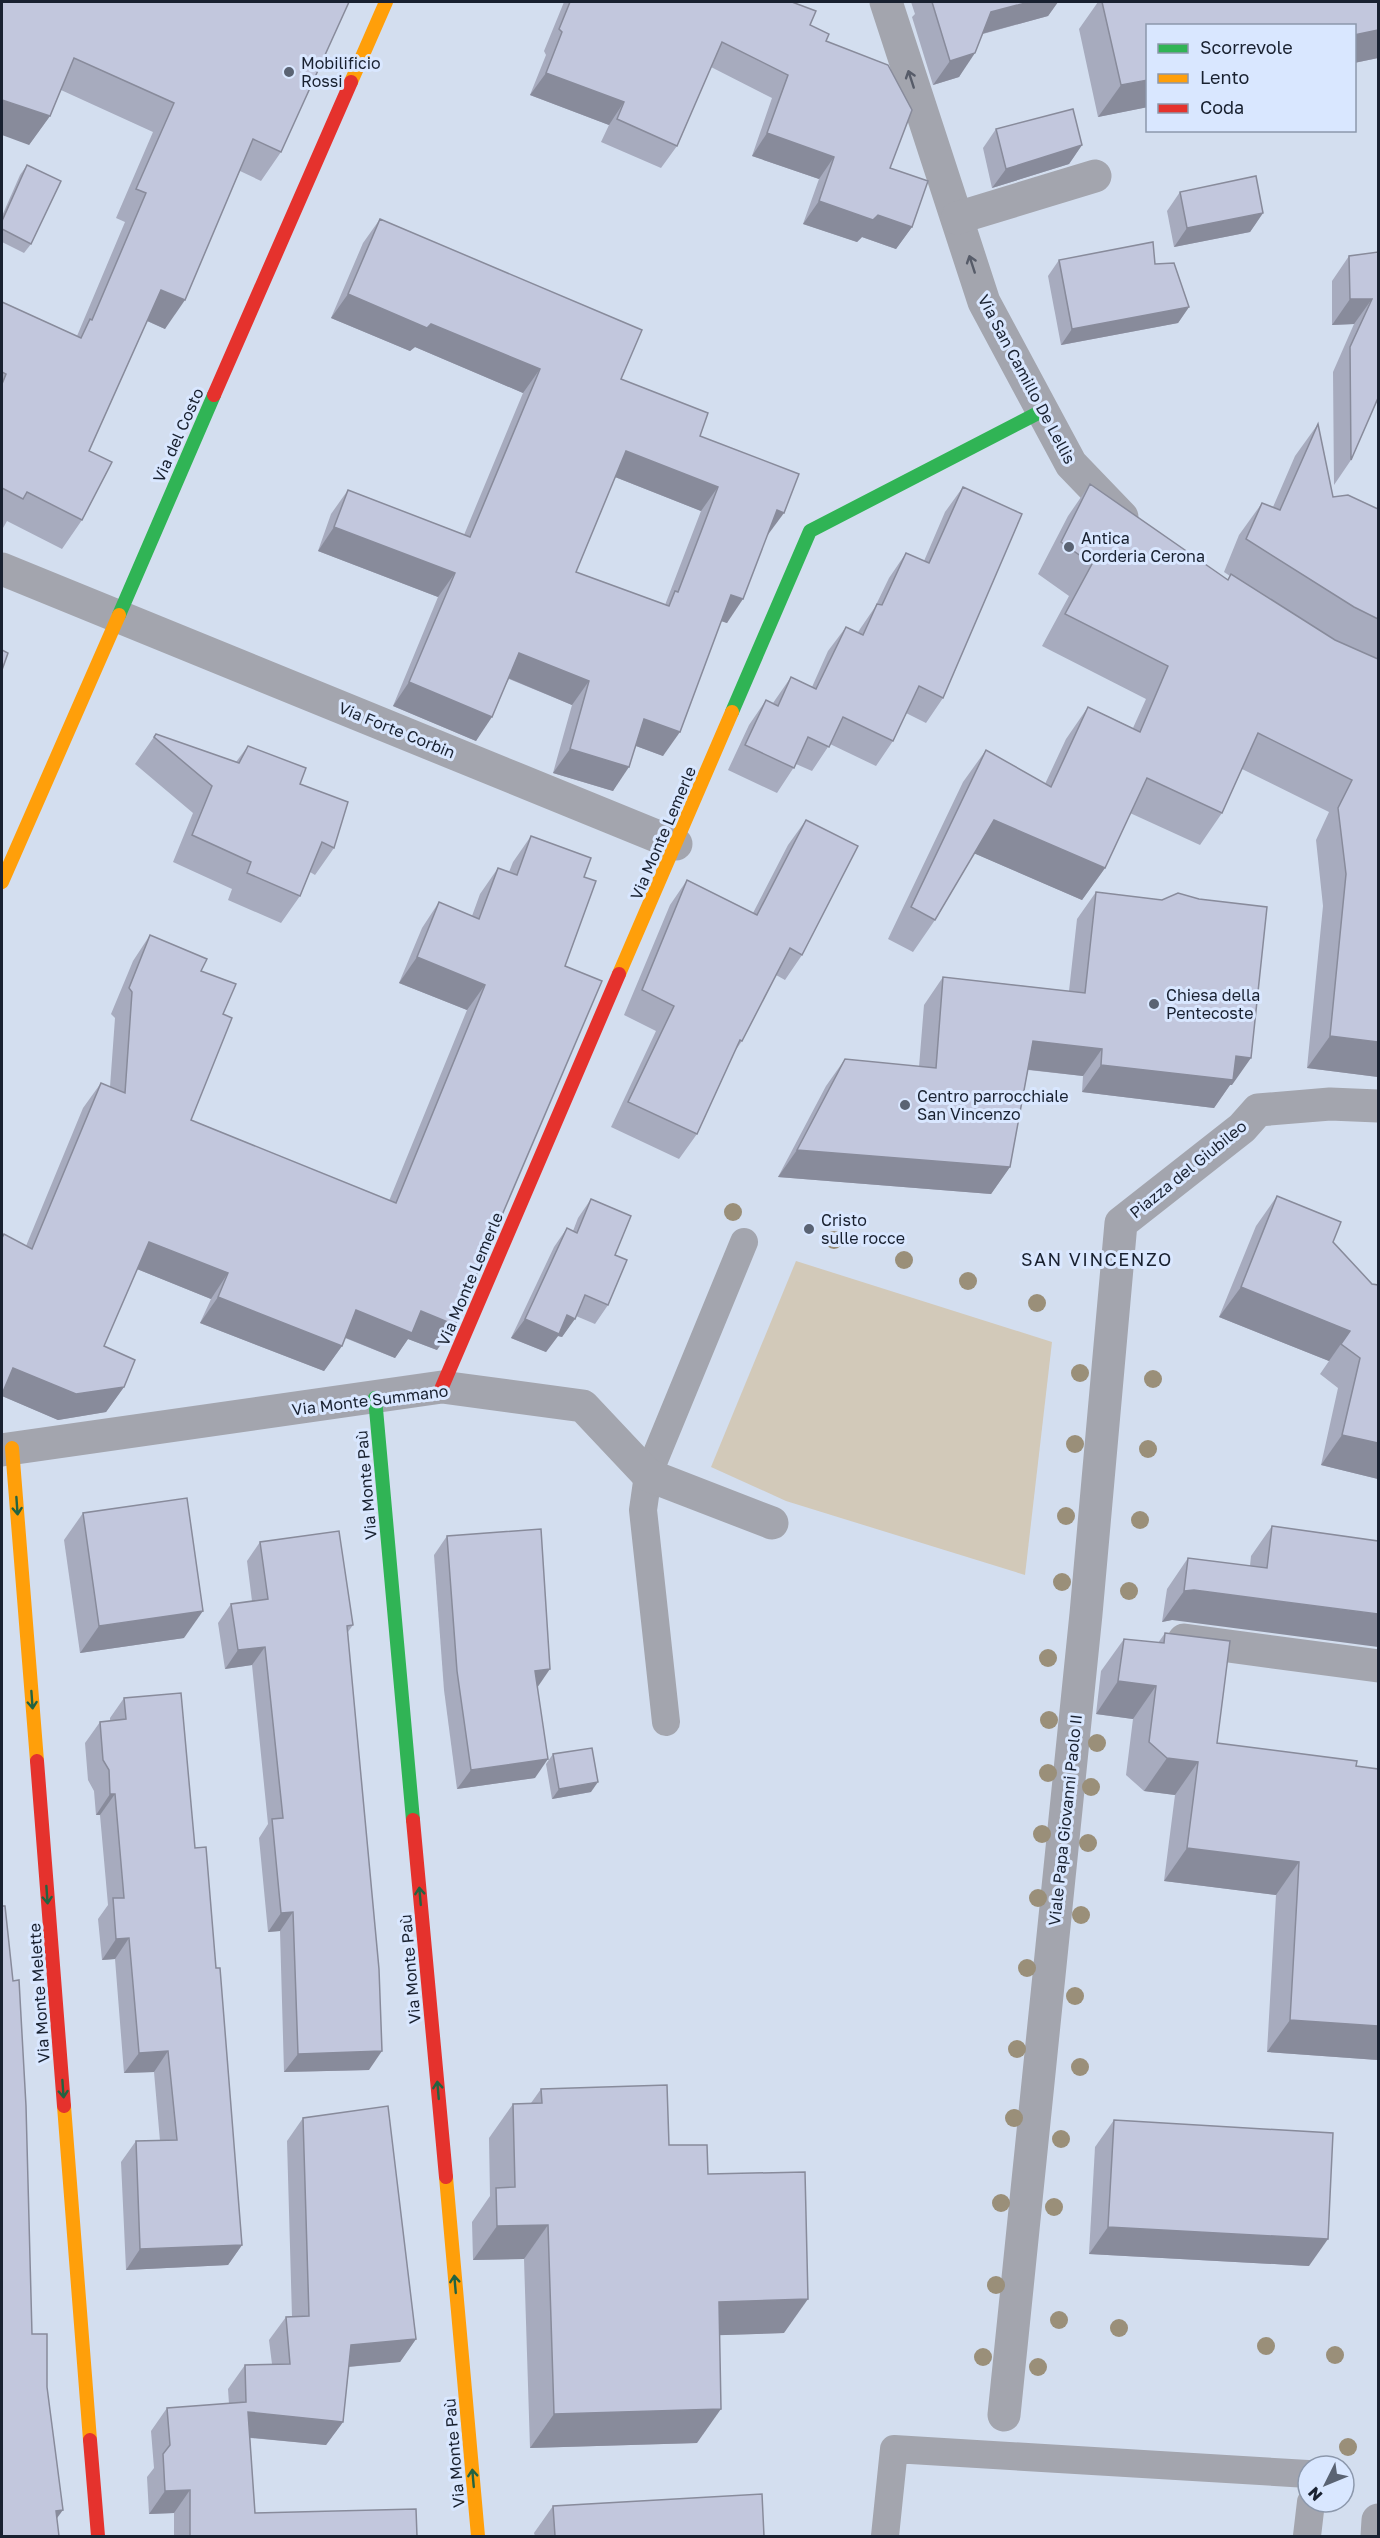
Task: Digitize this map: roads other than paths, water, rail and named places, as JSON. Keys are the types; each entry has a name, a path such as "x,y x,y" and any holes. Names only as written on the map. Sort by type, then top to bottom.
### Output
{"street":[{"name":"Via del Costo","path":"2,882 386,2"},
{"name":"Via San Camillo De Lellis","path":"886,2 984,302 1071,464 1140,536"},
{"path":"957,218 1095,176"},
{"name":"Via Monte Lemerle","path":"442,1387 810,531 1042,411"},
{"name":"Via Forte Corbin","path":"2,569 676,844"},
{"name":"Piazza del Giubileo","path":"1121,1223 1242,1128 1258,1110 1330,1104 1378,1106"},
{"name":"Viale Papa Giovanni Paolo II","path":"1004,2415 1086,1614 1121,1223"},
{"name":"Via Monte Summano","path":"7,1449 442,1387 583,1406 648,1475 772,1523"},
{"name":"Via Monte Paù","path":"375,1398 478,2536"},
{"name":"Via Monte Melette","path":"7,1449 98,2536"},
{"path":"1170,1639 1378,1666"},
{"path":"1377,2536 1378,2520"}],"lane":[{"path":"666,1722 643,1510 648,1475 744,1242"},
{"path":"1001,2454 1004,2415"},
{"path":"885,2536 894,2449 1296,2474"},
{"path":"1307,2536 1310,2514"}],"place":[{"name":"Mobilificio Rossi","path":"289,72"},
{"name":"Antica Corderia Cerona","path":"1069,547"},
{"name":"Chiesa della Pentecoste","path":"1154,1004"},
{"name":"Centro parrocchiale San Vincenzo","path":"905,1105"},
{"name":"Cristo sulle rocce","path":"809,1229"}],"district":[{"name":"SAN VINCENZO","path":"1097,1260"}]}
